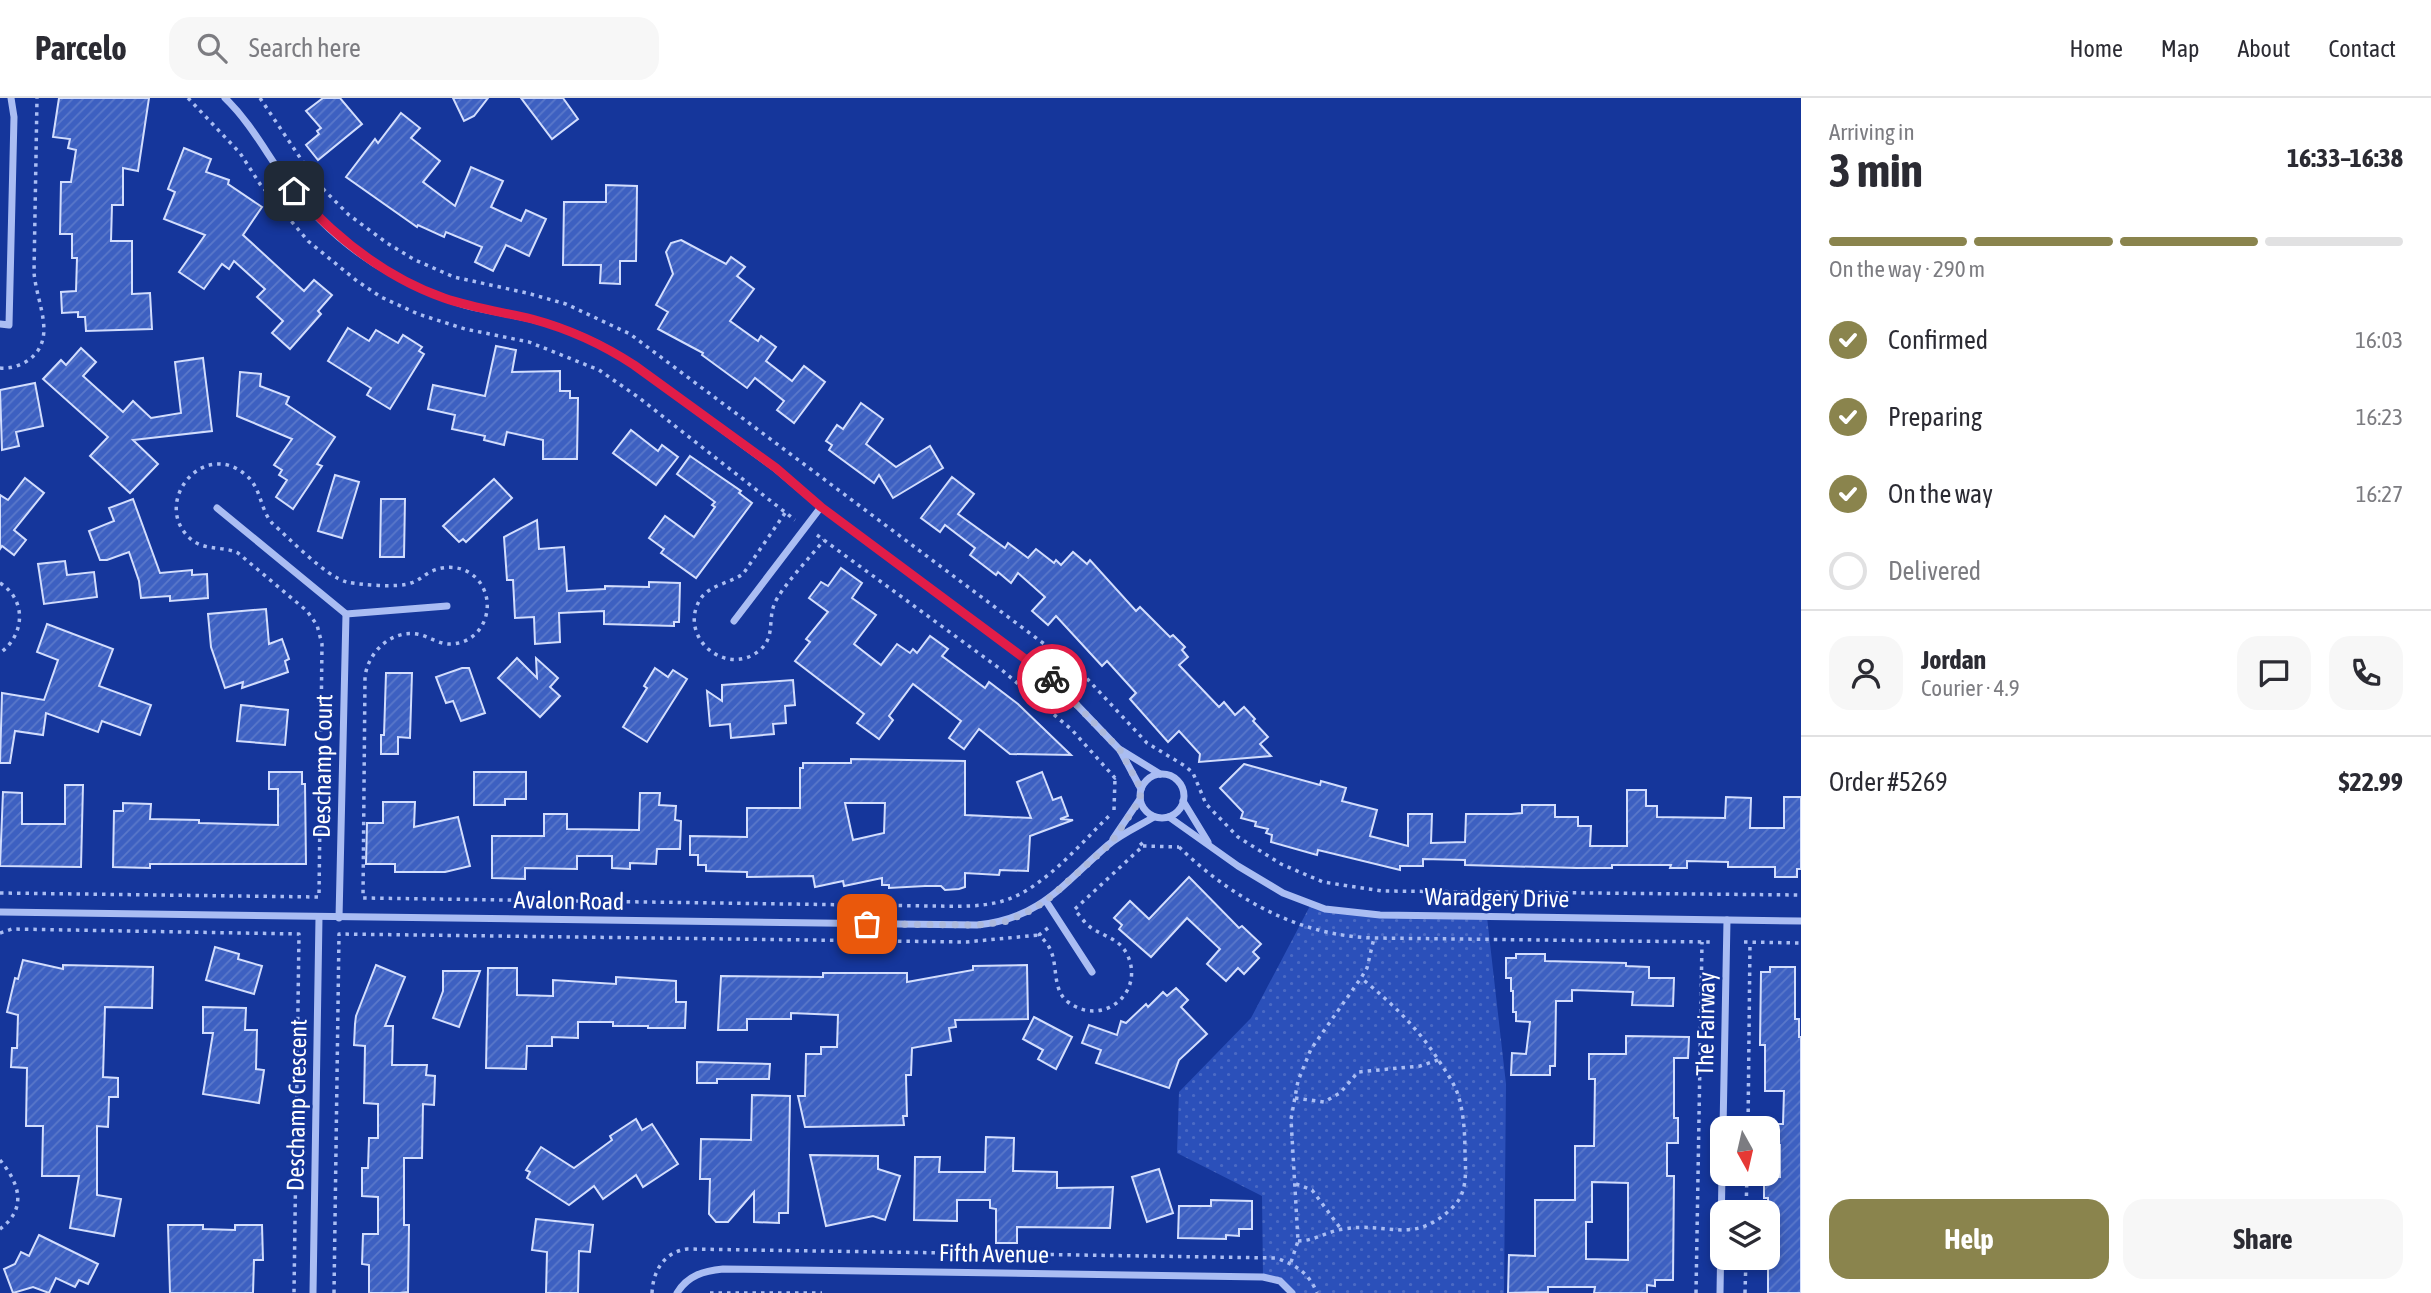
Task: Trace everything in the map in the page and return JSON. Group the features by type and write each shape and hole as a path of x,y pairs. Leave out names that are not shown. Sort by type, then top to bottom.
{"street":[{"path":"0,324 9,325 14,117 11,98"},
{"path":"14,117 18,98"},
{"path":"225,98 248,122 300,197 332,230 364,257 406,281 446,299 558,326 612,350 776,468 821,507 1053,680 1120,750 1160,774 1174,777 1182,788 1184,801 1181,808 1169,817 1154,817 1145,810 1140,800 1141,789 1149,779 1160,774"},
{"path":"734,621 821,507"},
{"path":"217,508 346,614 447,606"},
{"name":"Deschamp Court","path":"339,918 346,614"},
{"path":"1120,750 1141,789"},
{"name":"Avalon Road","path":"1111,843 1140,800"},
{"name":"Waradgery Drive","path":"1184,801 1210,846"},
{"name":"Avalon Road","path":"0,912 977,925 1015,918 1046,901 1111,843 1154,817"},
{"name":"Waradgery Drive","path":"1169,817 1238,866 1283,893 1339,911 1380,915 1801,921"},
{"path":"1046,901 1092,972"},
{"name":"Deschamp Crescent","path":"313,1293 319,917"},
{"name":"The Fairway","path":"1723,1116 1727,920"},
{"path":"1720,1293 1722,1186"},
{"name":"Fifth Avenue","path":"677,1293 690,1278 706,1271 723,1269 1253,1277 1280,1281 1292,1293"}],"path":[{"path":"0,368 20,365 35,355 42,344 45,329 35,291 34,272 37,98"},
{"path":"260,98 309,171 349,215 415,260 454,277 566,304 630,334 1079,670 1147,743 1193,773 1206,804 1216,816 1249,845 1281,864 1323,882 1382,891 1801,895"},
{"path":"785,513 796,520"},
{"path":"815,534 1029,692 1072,730 1115,778"},
{"path":"0,583 14,595 20,622 17,636 0,653"},
{"path":"363,898 984,905 1005,900 1035,884 1114,811 1115,778 1121,772"},
{"path":"1114,811 1120,817"},
{"path":"1137,838 1143,846"},
{"path":"1075,910 1143,846 1179,847 1186,841"},
{"path":"0,892 319,897"},
{"path":"0,933 12,929 299,934 294,1293"},
{"path":"334,1293 339,934 966,942 1039,935"},
{"path":"1291,1263 1298,1241 1291,1119 1298,1080 1311,1049 1362,978 1374,938"},
{"path":"1696,1293 1702,942 1710,942"},
{"path":"1744,942 1801,943"},
{"path":"1748,1116 1750,942"},
{"path":"1298,1241 1341,1229 1365,1227 1396,1232 1410,1231 1430,1223 1460,1199 1465,1176 1463,1126 1457,1093 1427,1042 1404,1015 1362,978"},
{"path":"1295,1098 1324,1102 1340,1093 1359,1072 1420,1066 1438,1060"},
{"path":"0,1160 16,1181 18,1192 14,1212 0,1229"},
{"path":"1296,1184 1312,1190 1341,1229"},
{"path":"652,1293 656,1272 664,1260 669,1254 687,1249 1264,1257 1291,1263 1307,1276 1317,1293"},
{"path":"1745,1293 1746,1270"},
{"path":"710,1293 822,1293"}],"shaded area":[{"path":"1311,904 1339,911 1487,917 1506,1084 1504,1293 1292,1293 1287,1287 1263,1277 1262,1196 1177,1153 1179,1092 1251,1018"}],"building":[{"path":"59,98 149,98 138,171 123,168 123,205 112,205 111,241 132,241 132,294 150,293 152,329 86,331 85,317 78,317 78,312 62,313 61,292 76,291 77,258 72,258 72,234 60,234 61,182 71,182 76,150 68,148 70,139 53,137"},
{"path":"323,98 340,98 362,124 318,160 306,145 319,134 317,131 321,128 306,111"},
{"path":"453,98 488,98 474,116 464,121"},
{"path":"521,98 563,98 578,119 552,139"},
{"path":"401,113 420,128 411,138 440,161 423,182 455,206 471,167 503,181 491,207 521,221 526,210 546,219 529,256 506,245 493,271 475,262 482,247 446,232 444,237 418,225 417,227 346,177 375,139 378,143"},
{"path":"184,148 211,159 206,172 229,180 228,184 262,207 243,235 304,291 314,280 332,295 318,311 321,314 290,349 272,333 283,321 257,297 265,289 234,261 229,269 222,264 204,289 179,272 205,235 164,219 175,192 168,189"},
{"path":"606,185 637,186 636,261 620,261 620,284 600,283 601,265 563,265 564,202 606,202"},
{"path":"681,240 726,264 731,257 745,267 737,276 754,289 730,321 758,341 761,336 776,347 766,361 792,381 804,366 825,382 794,423 777,410 784,401 755,378 747,388 702,355 703,353 658,329 668,312 656,305 673,274 666,252 671,243"},
{"path":"348,328 369,341 376,330 398,343 403,335 422,347 419,351 424,354 390,409 367,395 371,388 328,361"},
{"path":"496,346 516,350 512,372 560,371 560,391 570,391 570,398 578,398 577,459 543,459 543,440 507,432 504,445 484,440 485,436 452,429 455,415 428,409 433,385 485,396"},
{"path":"81,348 96,362 83,376 123,412 133,401 151,418 181,413 175,362 203,358 212,431 133,440 158,464 130,493 90,456 108,437 43,379 61,360 66,365"},
{"path":"240,372 261,374 260,386 289,397 286,404 335,437 317,464 322,466 293,509 276,497 287,480 279,475 282,470 274,465 292,439 237,416"},
{"path":"35,383 43,426 16,432 19,446 2,450 0,390"},
{"path":"861,403 883,419 866,444 896,467 930,446 943,468 893,498 879,475 874,483 829,450 832,445 826,441 837,425 843,429"},
{"path":"631,430 658,451 662,445 678,457 656,485 613,453"},
{"path":"690,456 741,491 739,493 752,503 696,578 661,553 664,549 649,538 665,516 694,537 715,507 712,505 715,502 677,474"},
{"path":"335,475 359,482 342,538 318,531"},
{"path":"952,477 974,494 958,514 1005,548 1008,543 1028,558 1036,549 1061,565 1073,552 1087,564 1090,560 1136,611 1140,607 1170,637 1173,635 1185,647 1182,650 1188,657 1179,665 1219,707 1224,702 1235,715 1244,707 1268,737 1260,744 1271,756 1199,762 1200,754 1179,731 1168,742 1130,699 1136,693 1107,661 1102,666 1056,616 1048,625 1032,611 1045,597 1018,573 1011,583 998,572 996,575 970,555 975,548 945,525 940,532 921,518"},
{"path":"25,478 44,493 14,530 26,540 14,555 2,546 0,549 0,495 8,500"},
{"path":"494,479 512,498 466,542 463,539 459,542 443,526"},
{"path":"133,499 160,573 192,570 192,575 207,574 208,598 170,601 170,596 141,598 139,581 129,552 100,560 89,531 114,521 109,508"},
{"path":"381,499 405,499 404,557 380,557"},
{"path":"537,520 539,549 564,547 567,591 605,589 605,586 649,587 649,582 680,583 679,622 674,622 674,626 604,624 604,611 559,613 560,642 535,644 534,617 515,618 513,580 507,580 504,537"},
{"path":"65,561 67,575 94,572 97,597 44,604 38,564"},
{"path":"841,568 862,583 852,598 876,615 854,644 881,665 897,644 910,653 913,649 917,653 930,636 948,649 942,656 985,688 989,682 1018,704 1071,755 1010,754 979,729 964,749 949,738 961,721 913,684 889,716 893,720 879,739 857,723 864,714 795,661 810,642 806,639 828,612 809,598 821,582 828,586"},
{"path":"266,609 269,644 282,639 289,659 285,661 288,672 242,688 243,682 225,688 211,647 208,614"},
{"path":"47,624 113,649 99,686 151,705 140,735 102,721 98,732 46,713 43,735 15,731 10,763 0,763 2,693 44,700 58,660 37,652"},
{"path":"517,658 537,678 536,658 558,678 550,687 560,696 540,717 498,678"},
{"path":"469,668 485,713 461,721 453,701 446,703 436,677"},
{"path":"655,668 668,677 673,670 687,679 647,742 623,727 647,688 644,686"},
{"path":"386,673 412,673 410,738 398,737 398,754 381,754"},
{"path":"793,680 795,705 785,706 786,723 773,724 774,734 731,738 730,724 710,726 707,691 722,701 722,685"},
{"path":"241,705 288,710 285,745 237,741"},
{"path":"851,759 965,761 965,815 1031,818 1017,782 1042,772 1053,800 1061,797 1068,816 1060,819 1073,820 1030,836 1028,871 1000,870 999,875 965,873 965,887 959,889 945,890 941,886 889,888 889,885 882,885 882,878 844,886 843,881 815,887 813,876 747,877 747,872 706,871 706,865 698,865 698,855 690,855 690,836 747,837 747,808 800,808 800,768 803,768 803,763 851,763","holes":["845,803 885,803 884,833 853,840"]},
{"path":"1244,764 1320,785 1321,781 1346,788 1342,801 1377,810 1370,836 1408,846 1408,814 1432,814 1431,843 1465,842 1466,814 1522,813 1522,805 1555,805 1555,817 1578,817 1578,826 1591,826 1590,846 1627,846 1627,790 1646,790 1646,806 1657,806 1657,817 1725,818 1726,797 1751,798 1750,828 1784,828 1784,797 1801,797 1801,869 1797,869 1797,877 1775,877 1775,867 1728,867 1728,862 1687,861 1687,868 1670,868 1671,865 1612,865 1612,868 1577,868 1465,865 1465,860 1423,859 1423,866 1400,866 1400,870 1318,850 1317,855 1271,842 1272,835 1266,833 1268,829 1255,826 1256,822 1241,818 1243,812 1220,788"},
{"path":"269,772 302,772 302,784 305,784 306,864 150,864 150,868 113,867 114,811 123,811 123,803 151,804 150,819 278,825 278,789 269,789"},
{"path":"474,772 526,772 526,799 505,799 505,805 474,805"},
{"path":"65,785 83,785 81,867 0,866 3,792 22,793 22,824 65,824"},
{"path":"640,793 660,793 659,805 676,806 675,820 681,821 680,849 657,849 656,864 630,863 630,869 612,868 612,856 577,856 577,869 525,868 525,879 492,878 492,836 544,836 544,814 567,814 567,829 639,830"},
{"path":"383,802 415,802 414,827 458,817 470,866 445,872 395,872 395,864 366,864 367,823 383,823"},
{"path":"1189,877 1239,928 1242,926 1261,944 1253,952 1259,958 1244,974 1238,968 1226,981 1207,964 1220,949 1187,918 1151,957 1119,929 1122,925 1114,918 1130,901 1149,919"},
{"path":"215,947 239,954 238,959 262,966 254,994 206,980"},
{"path":"1516,954 1545,954 1545,961 1626,963 1626,966 1649,967 1649,978 1674,978 1673,1006 1632,1005 1633,992 1572,990 1572,1001 1556,1001 1555,1066 1550,1066 1550,1075 1511,1075 1512,1053 1526,1054 1530,1022 1516,1021 1511,978 1506,978 1506,958 1516,958"},
{"path":"23,960 63,969 63,965 153,967 152,1008 105,1007 103,1077 118,1078 118,1097 109,1097 108,1127 97,1126 97,1195 121,1199 114,1236 70,1228 79,1176 42,1176 43,1126 26,1126 27,1068 11,1067 12,1048 17,1048 18,1015 7,1012 15,978 18,979"},
{"path":"376,965 405,977 385,1026 393,1026 392,1065 427,1065 426,1075 435,1076 434,1105 423,1104 422,1158 404,1158 404,1225 409,1225 408,1292 400,1293 369,1293 369,1265 362,1264 363,1234 378,1234 378,1197 362,1196 362,1168 368,1168 369,1138 378,1138 378,1104 364,1103 365,1046 354,1045 356,1016"},
{"path":"1027,965 1028,1019 955,1020 956,1027 949,1028 951,1041 912,1048 911,1075 906,1075 907,1116 903,1116 904,1125 805,1127 798,1096 805,1096 806,1054 821,1054 821,1047 837,1047 838,1015 791,1013 791,1019 747,1019 747,1030 718,1030 721,976 823,977 823,973 907,973 907,982 973,970 973,966"},
{"path":"1770,967 1795,967 1795,1019 1799,1019 1801,1037 1801,1293 1768,1293 1768,1270 1780,1270 1780,1200 1764,1198 1764,1186 1780,1186 1780,1124 1783,1124 1784,1091 1765,1091 1765,1045 1760,1045 1761,972 1770,972"},
{"path":"488,968 517,968 517,995 553,996 553,980 616,984 616,977 676,981 676,1002 686,1002 685,1028 578,1022 578,1038 552,1037 552,1046 527,1046 526,1069 486,1068"},
{"path":"443,971 480,971 459,1027 433,1018 443,991"},
{"path":"1176,988 1188,1000 1181,1007 1207,1034 1179,1060 1169,1088 1096,1063 1101,1050 1082,1043 1089,1025 1117,1035 1121,1021 1126,1023 1163,992 1167,996"},
{"path":"203,1007 246,1008 245,1030 257,1030 256,1069 264,1070 259,1103 203,1094 213,1033 203,1033"},
{"path":"1034,1017 1072,1037 1056,1069 1038,1059 1043,1050 1023,1039"},
{"path":"1626,1036 1689,1037 1688,1058 1674,1058 1674,1118 1678,1118 1678,1143 1667,1143 1667,1176 1674,1176 1673,1280 1655,1280 1655,1286 1647,1285 1647,1293 1594,1293 1595,1287 1548,1287 1548,1292 1508,1293 1509,1255 1535,1256 1535,1200 1575,1200 1575,1146 1594,1146 1595,1079 1589,1079 1589,1054 1626,1054","holes":["1592,1182 1628,1183 1628,1260 1586,1259 1586,1222 1592,1222"]},
{"path":"697,1062 770,1064 769,1079 717,1079 717,1083 697,1083"},
{"path":"752,1095 790,1096 788,1213 779,1213 779,1223 754,1222 754,1192 728,1222 716,1222 709,1214 710,1179 700,1179 701,1139 751,1140"},
{"path":"636,1119 642,1130 652,1124 678,1164 643,1187 636,1175 603,1199 594,1186 569,1205 527,1178 530,1172 526,1170 541,1147 574,1168 612,1140 610,1136"},
{"path":"986,1137 1014,1138 1013,1171 1057,1172 1057,1188 1113,1187 1110,1228 1017,1227 1017,1243 996,1243 996,1209 990,1208 990,1200 957,1200 957,1221 914,1220 915,1157 940,1157 939,1172 985,1172"},
{"path":"810,1155 878,1156 878,1169 900,1176 885,1220 873,1216 826,1226"},
{"path":"1159,1169 1173,1213 1147,1222 1132,1177"},
{"path":"1211,1200 1252,1201 1252,1229 1239,1229 1239,1236 1226,1235 1226,1239 1178,1238 1179,1206 1211,1206"},
{"path":"536,1219 593,1225 590,1252 579,1251 578,1293 546,1293 547,1252 532,1250"},
{"path":"168,1225 203,1225 203,1229 235,1230 235,1225 262,1225 263,1260 254,1260 253,1293 170,1293"},
{"path":"39,1235 98,1264 88,1284 79,1280 75,1287 56,1278 49,1293 33,1287 13,1293 4,1269 15,1264 21,1252 29,1256"}],"way so far":[{"path":"867,924 977,925 1004,922 1037,908 1111,843 1140,800 1141,789 1120,750 1052,679"}],"route":[{"path":"294,191 340,238 364,257 425,291 466,305 558,326 612,350 776,468 821,507 1052,679"}]}
